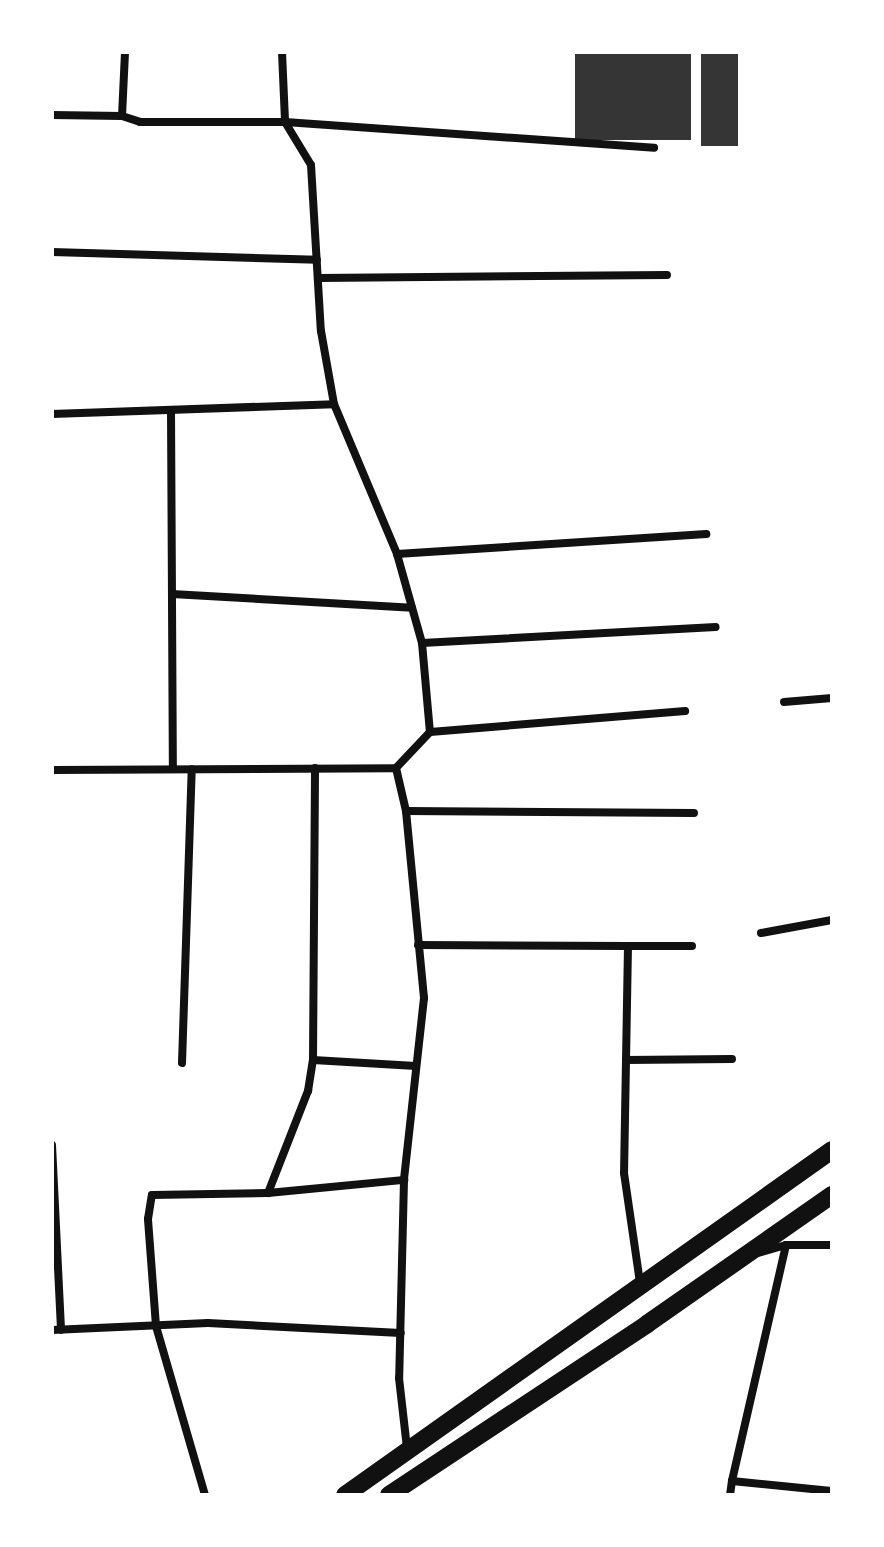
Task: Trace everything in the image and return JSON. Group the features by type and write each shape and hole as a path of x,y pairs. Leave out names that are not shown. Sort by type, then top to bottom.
{"main road":[{"path":"345,1495 832,1150"},
{"path":"389,1495 647,1324 832,1195"},
{"path":"733,1220 746,1254"}],"street":[{"path":"122,116 125,52"},
{"path":"282,52 285,122 311,165 321,331 334,404 397,554 422,643 430,732"},
{"path":"52,115 122,116 140,122 285,122 654,148"},
{"path":"52,252 317,260"},
{"path":"318,278 667,275"},
{"path":"52,414 334,404"},
{"path":"171,410 173,769"},
{"path":"397,554 706,534"},
{"path":"172,594 412,608"},
{"path":"422,643 716,627"},
{"path":"784,702 832,698"},
{"path":"52,770 396,768 430,732 685,711"},
{"path":"268,1193 308,1091 313,1060 315,768"},
{"path":"396,768 406,811 424,998 404,1180 399,1378 408,1450"},
{"path":"182,1063 192,769"},
{"path":"406,811 694,813"},
{"path":"761,933 832,920"},
{"path":"418,945 692,946"},
{"path":"628,946 624,1173 641,1284"},
{"path":"626,1060 732,1059"},
{"path":"313,1060 416,1066"},
{"path":"52,1145 57,1330 208,1323 401,1333"},
{"path":"192,1495 204,1493 156,1326 148,1219 152,1195 268,1193 404,1180"},
{"path":"730,1495 786,1245"},
{"path":"746,1254 786,1245 832,1245"},
{"path":"732,1481 832,1491"}],"building":[{"path":"575,52 691,52 691,140 575,140"},
{"path":"701,52 738,52 738,146 701,146"}]}
